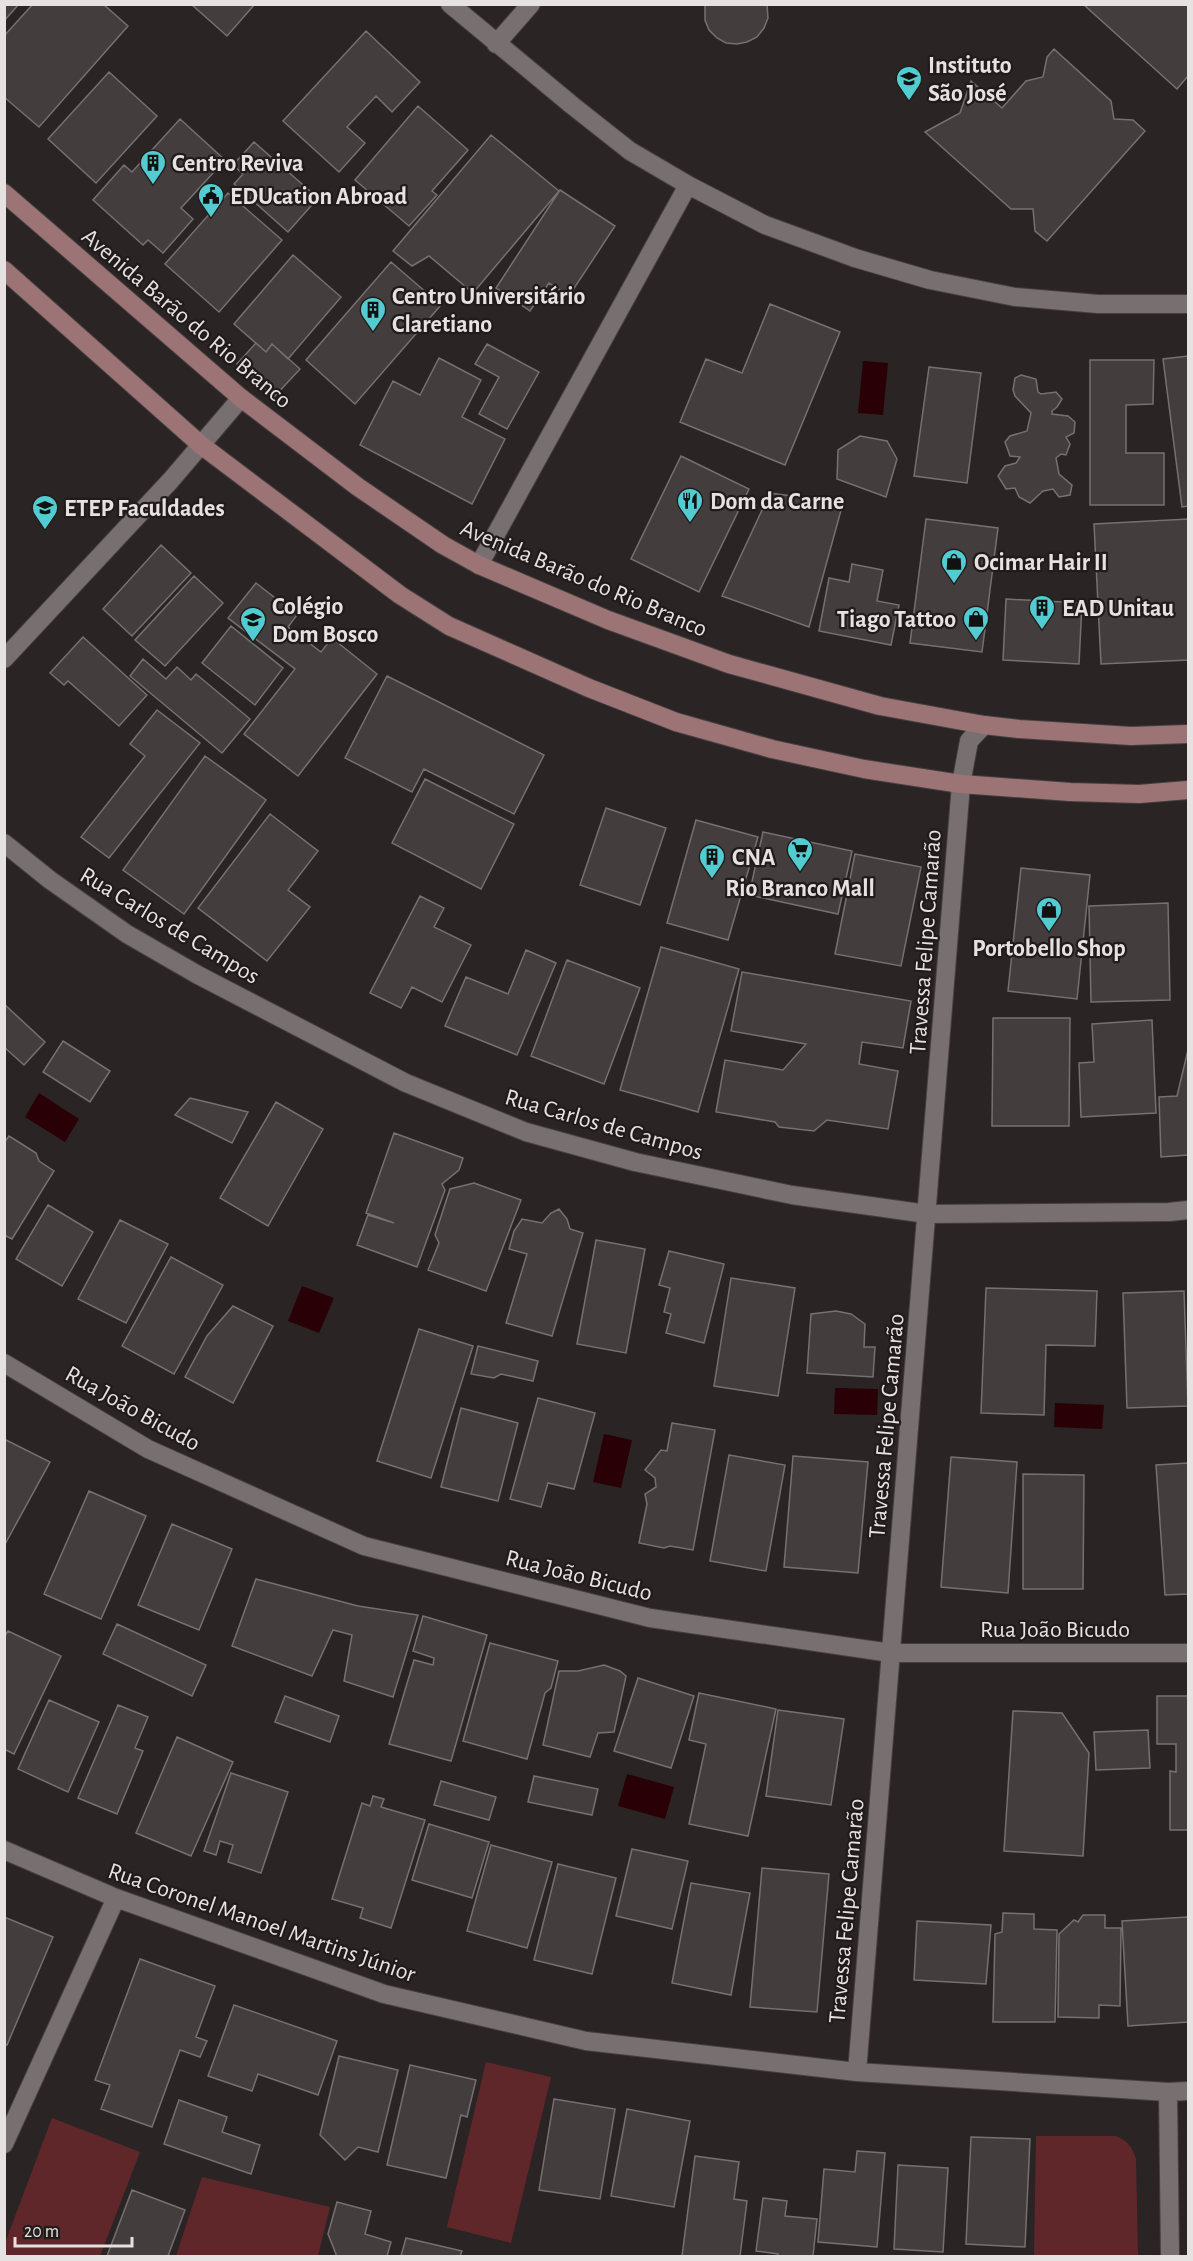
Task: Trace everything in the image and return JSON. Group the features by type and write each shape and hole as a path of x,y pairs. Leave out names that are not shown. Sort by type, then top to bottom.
{"main road":[{"name":"Avenida Barão do Rio Branco","path":"4,193 241,398 358,487 442,545 479,565 608,620 729,664 880,706 984,725 1131,736 1188,734"},
{"path":"4,270 201,446 400,595 449,626 589,688 676,722 784,752 864,769 961,784 1070,792 1139,794 1188,790"}],"street":[{"path":"450,4 496,44 630,151 688,185 765,225 855,258 930,280 1015,297 1098,304 1188,304"},
{"path":"496,44 531,4"},
{"path":"479,565 688,185"},
{"path":"4,659 201,446 241,398"},
{"name":"Travessa Felipe Camarão","path":"857,2072 961,784 969,741 984,725"},
{"name":"Rua Carlos de Campos","path":"4,843 50,880 127,934 198,975 406,1083 526,1132 635,1162 792,1195 927,1214 1188,1210"},
{"name":"Rua João Bicudo","path":"4,1363 148,1449 364,1546 650,1618 891,1653 1188,1653"},
{"name":"Rua Coronel Manoel Martins Júnior","path":"4,1850 116,1899 384,1994 586,2041 857,2072 1168,2092 1188,2091"},
{"path":"4,2144 116,1899"},
{"path":"1168,2092 1170,2256"}],"shaded area":[{"path":"863,361 888,363 883,415 858,413"},
{"path":"39,1093 79,1119 65,1142 25,1117"},
{"path":"302,1286 334,1298 319,1333 288,1321"},
{"path":"835,1388 878,1389 877,1415 834,1414"},
{"path":"1055,1403 1104,1405 1102,1429 1054,1427"},
{"path":"604,1434 632,1440 621,1488 593,1482"},
{"path":"627,1774 674,1787 665,1819 618,1806"},
{"path":"486,2062 551,2077 511,2243 447,2227"},
{"path":"52,2118 140,2152 100,2256 5,2256 5,2243"},
{"path":"1036,2136 1116,2136 1129,2145 1136,2159 1138,2256 1034,2256"},
{"path":"202,2177 330,2207 318,2256 176,2256"}],"building":[{"path":"4,4 19,4 4,21"},
{"path":"33,4 103,4 128,26 39,127 4,97 4,36"},
{"path":"191,4 255,4 227,36"},
{"path":"705,4 767,4 768,18 757,37 737,44 726,43 709,30 705,20"},
{"path":"1083,4 1188,4 1188,76 1177,89"},
{"path":"366,31 420,82 392,112 376,96 347,127 365,143 339,172 283,121"},
{"path":"1054,49 1111,101 1114,119 1133,120 1145,131 1047,241 1035,231 1033,209 1011,209 925,132 960,113 971,81 1002,108 1026,81 1043,77 1047,57"},
{"path":"109,72 157,116 96,183 48,139"},
{"path":"418,106 468,150 432,191 437,195 409,226 355,180"},
{"name":"Centro Reviva","path":"180,119 225,160 181,208 193,219 163,253 148,240 143,245 93,200 124,165 132,172"},
{"path":"491,135 559,191 473,293 429,256 412,266 393,251"},
{"path":"254,142 318,198 288,232 234,184 243,174 233,165"},
{"path":"560,190 615,226 569,296 549,283 530,311 496,288"},
{"path":"228,193 282,240 219,312 165,264"},
{"path":"293,255 341,297 288,359 272,344 266,352 234,324"},
{"name":"Centro Universitário Claretiano","path":"391,262 441,305 355,404 306,360"},
{"path":"770,304 840,332 785,465 680,422 706,359 742,373"},
{"path":"256,343 266,352 272,344 300,369 274,397 237,364"},
{"path":"487,344 539,372 507,429 479,414 499,377 475,364"},
{"path":"1188,356 1188,506 1182,507 1163,359"},
{"path":"439,358 481,380 462,417 505,439 472,504 360,445 393,381 420,395"},
{"path":"1090,360 1154,360 1153,404 1126,405 1126,453 1164,453 1164,505 1090,505"},
{"path":"929,367 981,373 967,483 914,476"},
{"path":"1021,375 1036,379 1038,392 1041,394 1056,392 1062,399 1052,414 1068,416 1075,422 1074,433 1066,437 1070,444 1066,455 1061,454 1056,458 1059,474 1072,485 1070,495 1059,497 1053,489 1043,491 1030,503 1019,497 1015,488 1006,489 998,476 1005,466 1016,463 1020,457 1010,456 1005,442 1010,436 1027,431 1031,413 1015,396 1013,390 1015,378"},
{"path":"860,436 887,441 897,459 886,497 837,479 838,450"},
{"name":"Dom da Carne","path":"681,456 749,489 699,592 631,559"},
{"path":"770,493 843,503 809,627 722,596"},
{"name":"Ocimar Hair II","path":"926,519 998,528 982,652 910,643"},
{"path":"1188,519 1188,660 1101,664 1094,524"},
{"path":"161,545 191,573 132,636 103,609"},
{"path":"852,564 883,570 877,601 899,605 891,645 819,631 829,578 849,582"},
{"path":"194,576 223,603 165,666 135,640"},
{"path":"256,583 297,615 288,627 321,652 332,638 377,674 298,776 244,734 295,669 228,618"},
{"name":"EAD Unitau","path":"1006,599 1082,603 1079,664 1003,660"},
{"path":"231,626 283,668 255,705 202,663"},
{"path":"83,637 147,695 119,726 68,681 64,685 50,673"},
{"path":"143,659 166,679 177,667 191,680 196,674 250,719 222,753 130,676"},
{"path":"387,676 544,755 514,814 424,769 412,792 345,758"},
{"path":"157,710 200,743 109,858 81,837 145,756 130,744"},
{"path":"205,756 266,800 184,914 123,870"},
{"path":"425,779 514,824 481,889 392,843"},
{"path":"606,808 666,828 640,905 580,885"},
{"path":"270,814 318,851 288,890 310,907 267,961 198,908"},
{"name":"CNA","path":"696,820 758,837 728,940 667,923"},
{"name":"Rio Branco Mall","path":"763,832 852,851 838,914 749,895"},
{"path":"855,854 921,867 901,966 835,954"},
{"name":"Portobello Shop","path":"1021,868 1090,875 1077,999 1008,991"},
{"path":"420,896 444,908 434,927 471,945 442,1002 412,987 401,1008 370,993"},
{"path":"1168,903 1170,1000 1091,1002 1089,906"},
{"path":"661,947 739,969 698,1112 620,1090"},
{"path":"526,950 556,963 517,1055 445,1026 466,977 508,994"},
{"path":"567,960 640,988 604,1084 531,1056"},
{"path":"742,972 911,1001 903,1048 862,1042 859,1064 898,1071 888,1129 827,1120 814,1131 779,1127 775,1122 716,1112 725,1060 783,1070 806,1044 731,1031"},
{"path":"4,1004 45,1042 24,1065 4,1047"},
{"path":"993,1018 1070,1018 1069,1126 992,1126"},
{"path":"1152,1020 1156,1113 1081,1117 1079,1063 1094,1062 1092,1024"},
{"path":"63,1041 110,1071 90,1102 43,1072"},
{"path":"1188,1050 1188,1155 1161,1157 1159,1097 1177,1096"},
{"path":"190,1098 248,1112 232,1143 175,1115"},
{"path":"276,1102 323,1129 268,1226 220,1198"},
{"path":"394,1133 463,1158 459,1170 442,1184 445,1190 417,1267 357,1245 368,1215 394,1223 366,1213"},
{"path":"9,1136 36,1153 39,1161 54,1171 12,1239 4,1235 4,1143"},
{"path":"474,1183 521,1200 486,1291 428,1270 439,1243 435,1235 450,1189"},
{"path":"48,1205 93,1232 62,1286 16,1259"},
{"path":"559,1209 567,1219 570,1229 583,1233 552,1336 506,1323 527,1254 509,1249 514,1231 522,1219 542,1223 551,1213"},
{"path":"120,1220 168,1244 126,1323 78,1299"},
{"path":"596,1240 645,1249 626,1353 577,1344"},
{"path":"669,1251 724,1264 704,1343 666,1333 671,1314 664,1312 670,1288 659,1285"},
{"path":"171,1257 223,1285 174,1374 122,1346"},
{"path":"731,1278 795,1288 778,1396 714,1386"},
{"path":"986,1288 1097,1291 1095,1346 1046,1345 1044,1415 981,1413"},
{"path":"1184,1291 1188,1406 1127,1408 1123,1293"},
{"path":"233,1306 273,1326 233,1403 185,1377 207,1336"},
{"path":"836,1311 851,1314 865,1324 864,1347 875,1347 873,1377 807,1373 811,1314"},
{"path":"419,1329 473,1346 431,1478 377,1461"},
{"path":"478,1346 538,1361 533,1381 501,1374 494,1378 471,1374"},
{"path":"538,1398 595,1413 574,1489 548,1483 541,1507 510,1499"},
{"path":"461,1408 518,1423 498,1501 441,1487"},
{"path":"672,1423 715,1430 693,1550 639,1543 647,1504 645,1494 656,1487 655,1478 645,1470 661,1450 667,1451"},
{"path":"4,1439 50,1462 4,1546"},
{"path":"729,1455 785,1465 766,1571 710,1561"},
{"path":"793,1456 868,1462 858,1573 784,1567"},
{"path":"951,1457 1017,1462 1008,1593 941,1587"},
{"path":"1188,1463 1188,1594 1165,1595 1156,1465"},
{"path":"1023,1474 1084,1475 1083,1589 1023,1589"},
{"path":"89,1491 146,1516 101,1619 44,1594"},
{"path":"172,1524 232,1549 199,1630 138,1605"},
{"path":"256,1579 358,1606 418,1615 393,1697 344,1681 352,1635 333,1630 312,1676 232,1646"},
{"path":"423,1616 487,1635 451,1761 389,1744 414,1660 433,1665 434,1658 413,1651"},
{"path":"117,1624 206,1665 192,1696 103,1654"},
{"path":"8,1631 61,1656 14,1754 4,1749 4,1637"},
{"path":"490,1643 558,1661 551,1688 545,1693 527,1759 463,1741"},
{"path":"604,1665 626,1676 614,1732 598,1733 590,1757 543,1745 559,1671 578,1671"},
{"path":"638,1678 694,1696 671,1768 614,1751"},
{"path":"699,1693 776,1709 748,1836 689,1824 706,1744 689,1740"},
{"path":"285,1696 339,1716 330,1742 275,1722"},
{"path":"1157,1696 1188,1696 1188,1830 1170,1830 1170,1771 1176,1772 1176,1744 1157,1744"},
{"path":"49,1700 99,1722 68,1792 18,1769"},
{"path":"118,1705 148,1717 135,1748 143,1751 117,1814 78,1798"},
{"path":"778,1710 844,1719 831,1805 766,1796"},
{"path":"1013,1711 1062,1713 1089,1753 1083,1856 1004,1851"},
{"path":"1148,1730 1150,1768 1096,1770 1094,1732"},
{"path":"177,1737 233,1762 191,1856 136,1833"},
{"path":"231,1773 288,1792 261,1873 228,1862 233,1845 220,1841 216,1855 204,1851"},
{"path":"534,1776 598,1789 592,1815 528,1802"},
{"path":"441,1781 496,1797 489,1820 434,1805"},
{"path":"373,1796 384,1799 381,1807 425,1820 391,1928 360,1918 363,1908 332,1899 362,1803 370,1806"},
{"path":"429,1824 489,1842 472,1898 412,1880"},
{"path":"491,1845 552,1862 527,1948 467,1931"},
{"path":"632,1849 688,1861 672,1929 616,1916"},
{"path":"558,1864 616,1878 592,1974 534,1960"},
{"path":"762,1868 829,1874 817,2012 750,2007"},
{"path":"691,1883 750,1893 731,1995 672,1983"},
{"path":"1003,1913 1034,1914 1034,1929 1057,1930 1055,2022 993,2022 995,1934 1002,1932"},
{"path":"1083,1915 1105,1915 1105,1928 1121,1928 1120,2006 1099,2005 1099,2018 1058,2017 1059,1934 1074,1920 1078,1922"},
{"path":"4,1917 53,1937 7,2045 4,2044"},
{"path":"1188,1917 1188,2022 1128,2026 1122,1921"},
{"path":"917,1921 991,1925 986,1984 914,1980"},
{"path":"140,1959 215,1986 196,2037 207,2041 200,2057 180,2050 152,2127 101,2109 110,2085 95,2080"},
{"path":"234,2005 337,2041 318,2095 258,2074 252,2091 208,2076"},
{"path":"339,2056 398,2070 378,2152 358,2147 345,2160 320,2135"},
{"path":"410,2065 476,2080 467,2117 461,2115 446,2178 387,2165"},
{"path":"554,2099 615,2109 600,2199 539,2190"},
{"path":"179,2100 227,2117 222,2132 260,2145 251,2174 164,2144"},
{"path":"627,2109 690,2121 674,2207 611,2196"},
{"path":"971,2137 1030,2139 1025,2247 966,2244"},
{"path":"857,2151 885,2153 877,2247 818,2242 824,2169 855,2172"},
{"path":"695,2156 739,2162 734,2199 747,2201 740,2256 682,2256"},
{"path":"898,2165 948,2168 943,2252 894,2249"},
{"path":"132,2190 185,2210 168,2256 107,2256"},
{"path":"763,2198 787,2201 785,2216 817,2219 813,2256 778,2256 778,2254 756,2251"},
{"path":"337,2202 371,2211 365,2234 391,2242 387,2256 336,2256 328,2234"},
{"path":"406,2238 462,2251 460,2256 401,2256"}],"place":[{"name":"Instituto São José","path":"909,102"},
{"name":"Centro Reviva","path":"153,186"},
{"name":"EDUcation Abroad","path":"211,219"},
{"name":"Centro Universitário Claretiano","path":"373,333"},
{"name":"Dom da Carne","path":"690,524"},
{"name":"ETEP Faculdades","path":"45,531"},
{"name":"Ocimar Hair II","path":"954,585"},
{"name":"EAD Unitau","path":"1042,631"},
{"name":"Tiago Tattoo","path":"976,642"},
{"name":"Colégio Dom Bosco","path":"253,643"},
{"name":"Rio Branco Mall","path":"800,873"},
{"name":"CNA","path":"712,880"},
{"name":"Portobello Shop","path":"1049,933"}]}
